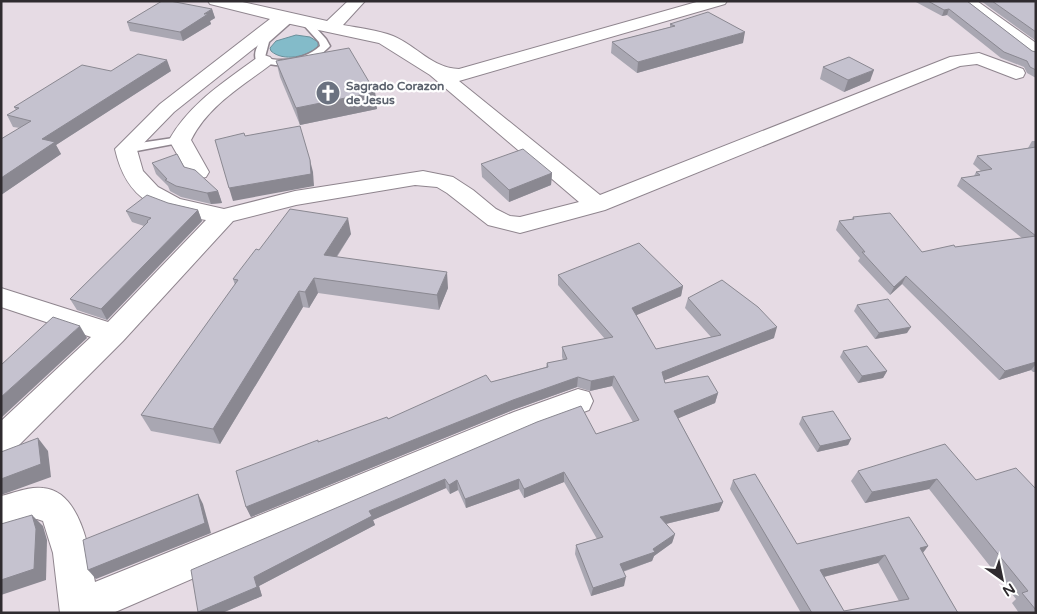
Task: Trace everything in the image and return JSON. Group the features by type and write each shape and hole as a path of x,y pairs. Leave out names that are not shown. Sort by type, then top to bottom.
{"street":[{"path":"216,1 396,43 438,73 598,205"},
{"path":"331,27 357,1"},
{"path":"438,73 447,76 460,76 719,1"},
{"path":"966,1 1035,51"},
{"path":"293,19 166,108 126,148 132,171 150,194 167,204 224,216 295,198 415,178 431,178 444,182 495,221 520,225 598,205 956,61 979,58 1016,72"},
{"path":"198,172 180,140 185,130 210,103 264,61"},
{"path":"1,442 113,334 224,216"},
{"path":"1,297 113,334"},
{"path":"1,512 46,504 59,514 69,540 79,610 525,421 578,401"}],"lane":[{"path":"293,19 323,41 325,46 322,50 315,54 284,63 264,61 260,58 259,52 263,44 293,19"},
{"path":"126,148 180,140"}],"water":[{"path":"296,35 310,37 318,42 318,46 308,53 295,57 282,56 271,51 270,48 276,41"}],"building":[{"path":"162,1 212,9 204,14 208,14 180,32 127,22"},
{"path":"928,1 967,1 1032,51 1036,52 1036,70 1030,67 1027,61 1004,52 949,9 944,10"},
{"path":"992,1 1036,1 1036,32"},
{"path":"708,12 745,32 638,62 612,42 675,26 670,24"},
{"name":"Sagrado Corazon de Jesus","path":"349,48 375,92 296,108 276,61"},
{"path":"138,54 167,60 42,139 55,142 1,178 1,139 31,121 7,115 19,108 14,107 82,65 111,71"},
{"path":"849,57 874,70 848,80 823,67"},
{"path":"300,126 310,160 311,174 229,188 215,140 244,133 245,136"},
{"path":"1036,147 1036,236 961,178 980,175 976,172 992,169 977,156"},
{"path":"523,149 552,173 509,190 481,164"},
{"path":"177,154 184,167 195,170 218,191 207,193 176,186 165,180 167,179 152,163"},
{"path":"147,195 168,203 198,210 101,309 70,299 151,218 126,211"},
{"path":"290,209 348,218 324,255 447,272 437,295 314,278 305,292 299,291 213,429 141,415 238,280 233,279 256,249 259,250"},
{"path":"890,213 922,252 954,245 955,247 1036,236 1036,362 1005,371 906,276 894,287 862,252 865,252 839,221 854,219 853,217"},
{"path":"639,243 683,286 632,308 656,349 721,335 688,298 722,280 758,307 777,327 662,372 665,383 708,376 718,393 674,411 723,502 660,517 675,534 653,549 655,552 620,564 626,577 593,588 576,545 603,537 564,472 524,489 519,479 465,499 457,480 449,485 445,479 369,511 372,516 254,577 257,587 198,612 191,570 537,422 581,406 596,434 639,420 614,376 591,381 578,377 513,400 246,507 236,471 318,440 318,442 387,417 388,419 486,375 491,382 548,367 547,363 567,359 562,347 613,337 558,275"},
{"path":"888,299 911,327 879,333 857,305"},
{"path":"53,317 80,326 1,397 1,365"},
{"path":"867,346 887,371 862,376 843,351"},
{"path":"833,411 851,439 820,446 802,417"},
{"path":"38,438 41,464 1,479 1,452"},
{"path":"945,444 976,480 1016,468 1036,489 1036,610 1022,593 1028,591 937,479 872,492 858,471"},
{"path":"755,474 797,544 909,517 928,546 920,548 958,613 812,613 733,480","holes":["885,555 909,599 844,611 820,570"]},
{"path":"198,494 205,523 88,570 83,540"},
{"path":"32,515 36,529 34,569 1,580 1,524"}],"place":[{"name":"Sagrado Corazon de Jesus","path":"328,93"}]}
